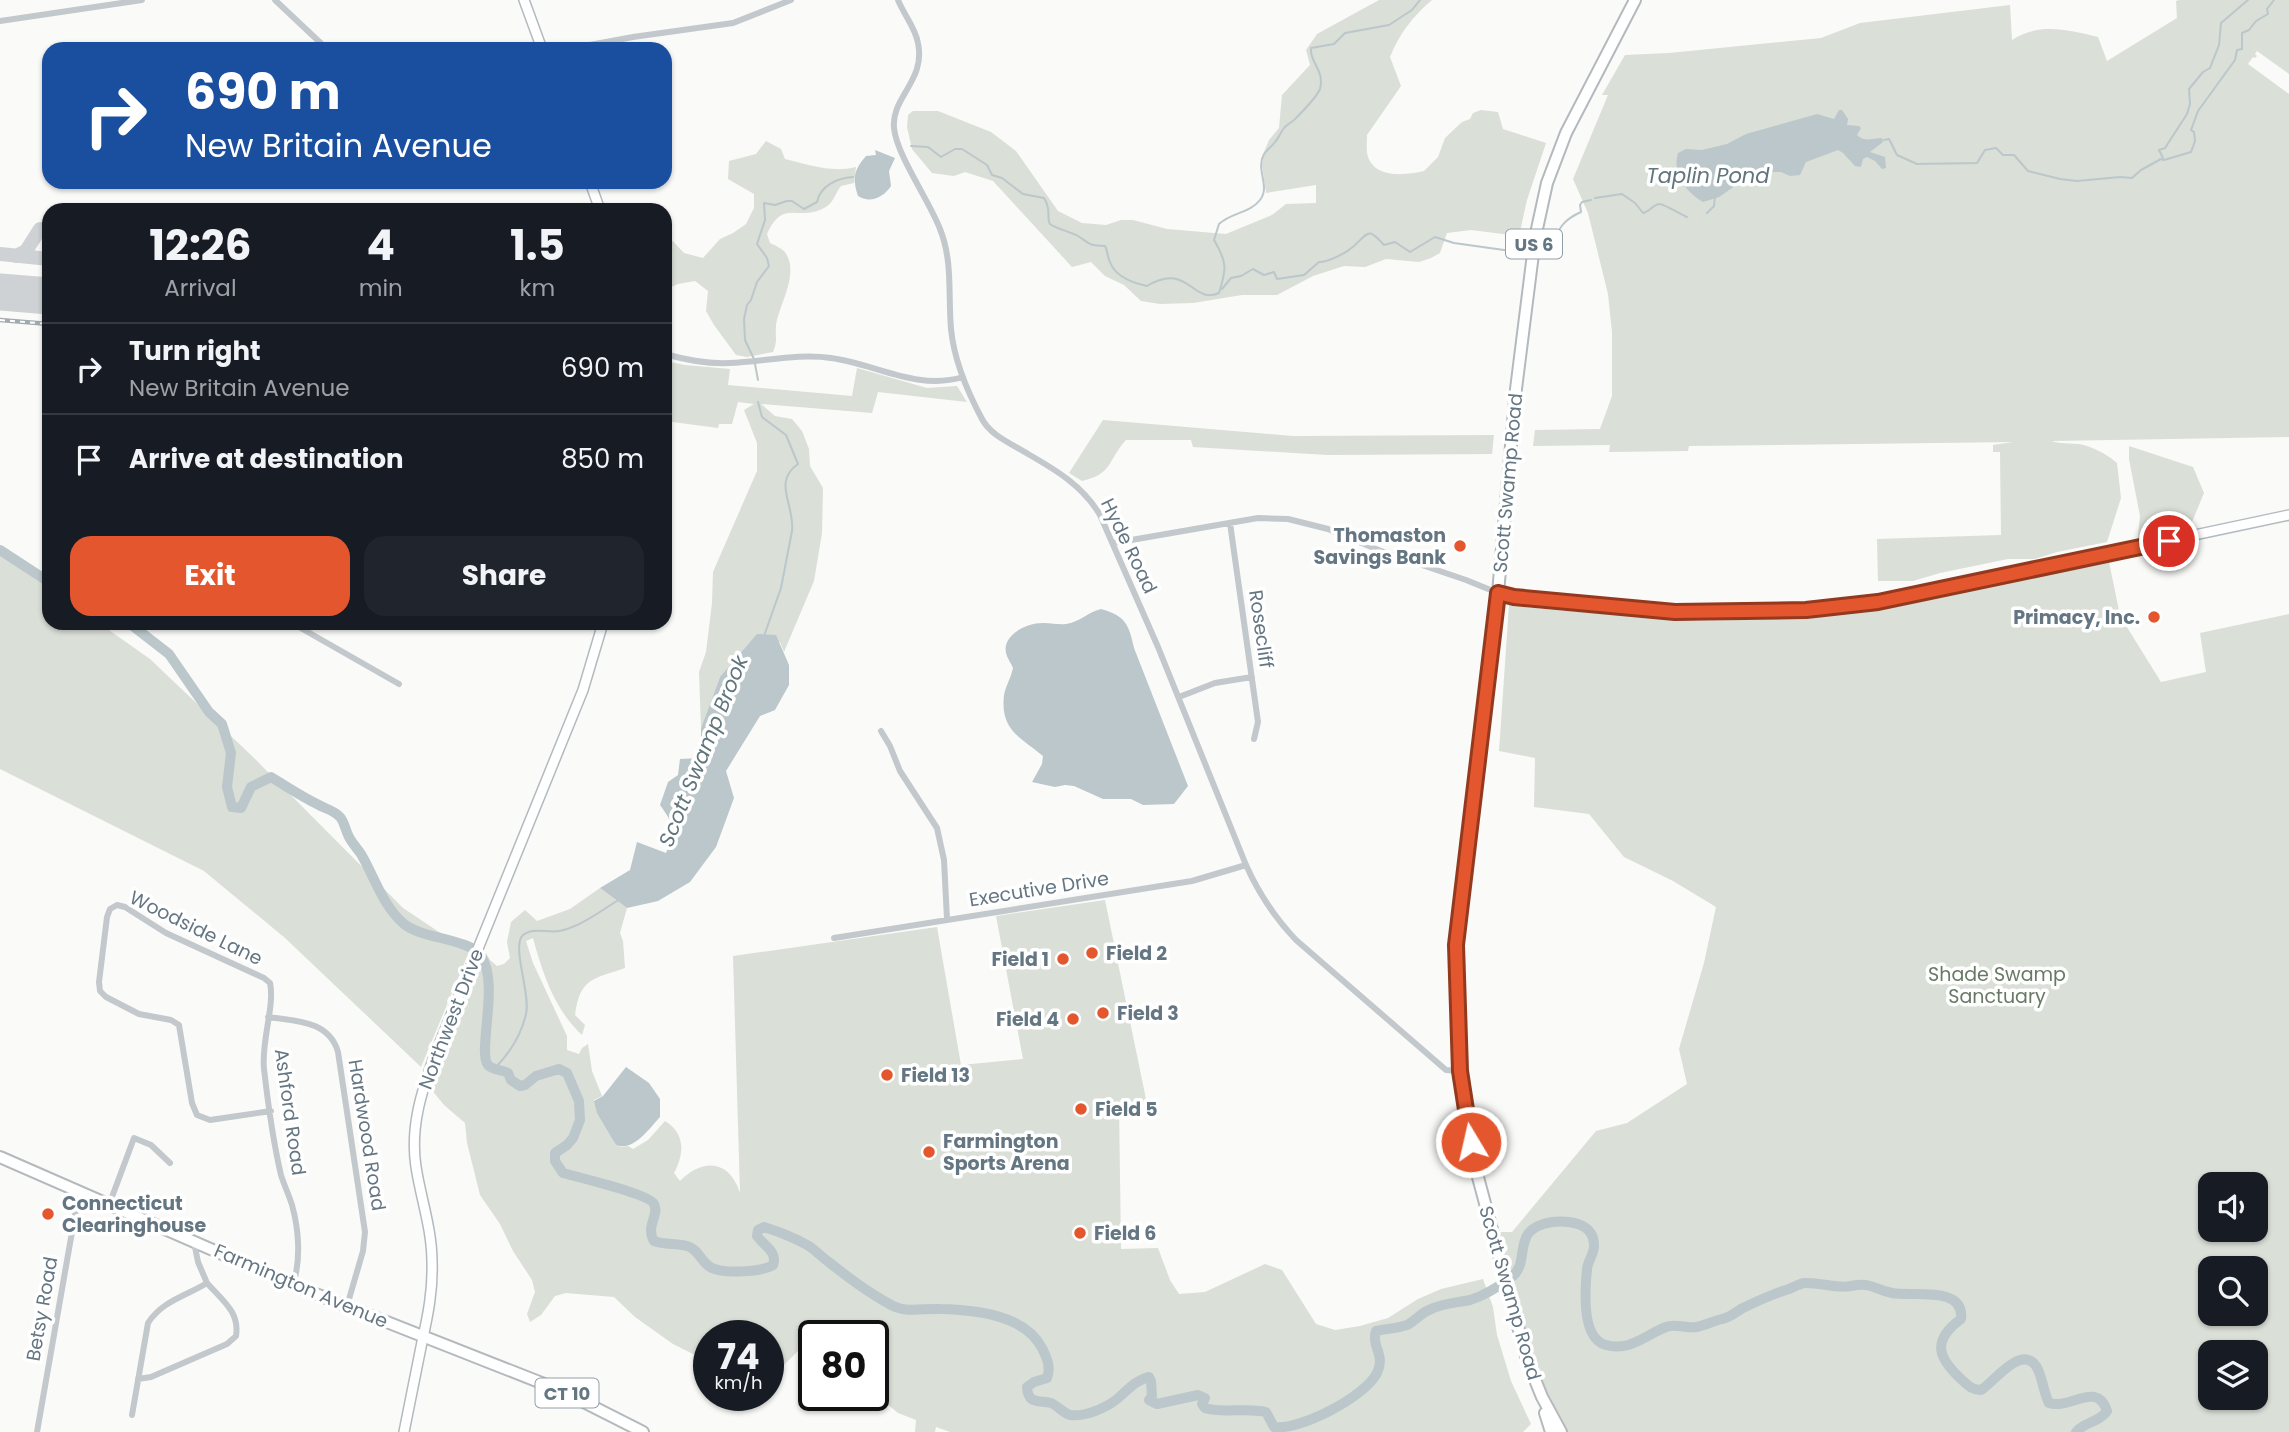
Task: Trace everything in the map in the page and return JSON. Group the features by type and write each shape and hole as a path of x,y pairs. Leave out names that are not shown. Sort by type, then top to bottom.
{"highway":[{"name":"Scott Swamp Road","path":"1561,1432 1534,1380 1507,1292 1475,1166 1460,1071 1456,945 1498,593 1532,254 1547,183 1576,111 1635,0"},
{"name":"Farmington Avenue","path":"0,1157 293,1285 562,1391 643,1432"},
{"path":"1534,1380 1551,1432"}],"main road":[{"path":"524,0 539,42"},
{"path":"1498,593 1514,597 1675,612 1806,610 1878,602 2289,515"},
{"name":"Northwest Drive","path":"404,1432 429,1314 432,1261 428,1221 414,1153 414,1127 419,1102 434,1057 583,690 601,630"}],"street":[{"path":"0,21 142,0"},
{"path":"275,0 320,42"},
{"path":"604,42 733,23 791,0"},
{"name":"Hyde Road","path":"898,0 914,29 919,53 916,73 897,107 894,127 897,142 936,219 943,239 949,268 952,337 963,377 988,427 1060,473 1082,490 1096,507 1114,543 1246,865 1266,905 1296,940 1446,1070 1460,1071"},
{"path":"672,355 705,362 821,357 924,382 942,382 963,377"},
{"path":"1114,543 1230,523 1288,519 1323,528 1498,593"},
{"name":"Rosecliff","path":"1230,523 1258,722 1254,739"},
{"path":"304,630 399,684"},
{"path":"1178,697 1215,684 1252,677"},
{"path":"881,731 900,771 937,828 944,860 947,919"},
{"name":"Executive Drive","path":"834,938 1192,881 1246,865"},
{"name":"Woodside Lane","path":"270,983 166,933 125,907 117,905 108,912 100,991 106,997 139,1014 172,1020 179,1025 192,1103 197,1115 210,1120 271,1111"},
{"name":"Ashford Road","path":"270,983 263,1058 281,1176 295,1224 298,1265 293,1285"},
{"name":"Hardwood Road","path":"268,1017 319,1027 329,1034 338,1052 365,1232 363,1251 347,1306"},
{"path":"109,1205 134,1138 151,1145 170,1163"},
{"name":"Betsy Road","path":"37,1432 79,1192"},
{"path":"138,1379 151,1377 214,1350 236,1336 238,1323 207,1283 198,1262 194,1242"},
{"path":"132,1415 148,1322 155,1311 207,1283"}],"green space":[{"path":"1379,0 1432,0 1407,26 1390,57 1401,86 1367,135 1367,155 1372,164 1392,174 1424,171 1438,157 1445,138 1462,122 1470,119 1473,113 1481,110 1498,112 1503,129 1546,143 1527,200 1519,236 1471,230 1447,233 1440,253 1419,262 1386,259 1365,267 1344,266 1313,276 1277,295 1242,295 1193,303 1160,304 1141,301 1124,285 1105,276 1091,262 1072,267 993,181 965,172 954,176 932,173 912,149 907,127 908,115 913,111 938,111 991,132 1016,151 1058,211 1082,223 1106,225 1121,220 1133,220 1167,229 1226,234 1272,215 1286,204 1316,203 1316,185 1266,193 1262,165 1264,152 1269,140 1279,128 1282,95 1310,65 1306,50 1317,34"},
{"path":"2289,0 2289,74 2257,51 2257,56 2248,64 2289,94 2289,437 2052,441 2087,446 2117,463 2121,498 2107,542 2035,559 2008,559 1913,581 1878,581 1877,539 2001,535 2000,452 1993,452 1993,445 2013,442 1689,446 1688,451 1609,452 1610,445 1533,446 1535,430 1600,429 1612,396 1612,332 1608,294 1588,213 1573,179 1608,95 1602,95 1625,55 1821,38 1860,23 2010,5 2012,40 2022,34 2043,29 2087,34 2098,37 2107,61 2177,18 2176,1"},
{"path":"766,141 781,149 785,159 829,169 856,167 854,183 841,186 827,206 815,212 785,214 773,223 767,234 770,243 783,250 789,259 790,278 776,325 773,352 747,357 736,355 714,325 706,311 708,291 695,281 672,287 672,240 684,253 703,258 720,239 746,224 754,208 754,194 728,179 729,161 756,154"},
{"path":"672,362 730,369 728,385 852,396 857,368 927,388 957,386 967,402 878,392 872,413 761,404 775,416 792,419 802,431 809,449 810,466 823,488 822,533 814,581 784,652 780,642 720,677 701,728 699,672 706,652 713,572 757,471 757,443 744,410 754,404 738,402 732,424 719,424 718,428 672,422"},
{"path":"1103,420 1293,436 1494,435 1492,454 1328,455 1193,447 1191,440 1126,440 1105,470 1082,481 1069,473"},
{"path":"2129,446 2193,467 2204,493 2192,522 2169,541 2137,547 2140,516"},
{"path":"0,549 42,582 42,630 109,630 150,659 253,757 403,908 469,952 421,1067 285,938 204,871 0,769"},
{"name":"Shade Swamp Sanctuary","path":"2109,562 2122,625 2125,624 2161,682 2206,672 2200,633 2289,614 2289,1432 1561,1432 1542,1397 1491,1232 1512,1232 1596,1131 1627,1123 1687,1084 1679,1049 1704,963 1716,907 1673,881 1624,857 1589,814 1534,807 1535,758 1499,751 1509,605 1698,621 1808,618 1880,607"},
{"path":"600,888 627,908 620,933 625,968 596,978 580,994 575,1015 585,1025 582,1035 557,1002 533,938 526,941 533,963 567,1036 567,1050 579,1054 588,1044 592,1071 602,1096 594,1100 616,1145 633,1149 648,1140 665,1121 680,1138 680,1159 674,1173 680,1181 698,1168 715,1166 730,1174 740,1193 733,956 937,927 961,1065 1023,1059 996,916 1105,900 1147,1104 1119,1105 1121,1249 1158,1248 1170,1280 1179,1294 1205,1292 1265,1264 1282,1270 1316,1324 1335,1330 1388,1318 1418,1299 1441,1289 1483,1279 1493,1307 1497,1335 1511,1381 1531,1424 1523,1432 950,1432 936,1427 935,1432 915,1432 916,1420 898,1413 889,1405 889,1320 798,1320 798,1351 784,1365 784,1320 693,1320 693,1354 673,1344 635,1317 614,1297 566,1293 555,1296 541,1315 530,1322 527,1314 535,1292 532,1280 480,1195 467,1143 465,1123 444,1105 431,1089 486,953 497,966 510,958 507,942 511,922 525,910 537,921 570,909"}],"water":[{"name":"Taplin Pond","path":"1839,110 1842,110 1848,119 1847,125 1861,128 1857,135 1860,137 1882,138 1883,142 1870,152 1885,157 1886,168 1882,169 1867,157 1863,159 1861,167 1855,166 1838,150 1806,162 1800,175 1790,176 1781,172 1763,174 1735,186 1719,197 1703,202 1691,193 1679,174 1678,153 1686,149 1702,150 1727,144 1746,134 1817,114 1834,119"},
{"path":"875,150 895,158 889,171 891,186 881,196 867,199 858,196 855,174 866,156 876,155"},
{"path":"1101,609 1121,618 1128,627 1188,786 1174,804 1143,805 1131,799 1103,799 1074,786 1055,787 1032,782 1042,764 1043,756 1013,732 1005,717 1004,695 1013,668 1006,646 1012,635 1024,627 1038,623 1071,623"},
{"path":"757,634 776,635 789,665 789,685 775,710 760,716 726,771 734,798 716,847 690,882 658,901 627,908 600,888 630,870 637,842 666,853 672,828 660,805 668,782 678,775 680,759 701,758 701,728 720,677"},
{"path":"626,1067 649,1083 660,1099 660,1117 640,1138 622,1146 616,1145 597,1113 594,1101 603,1096"}],"waterway":[{"path":"911,146 928,147 941,157 955,149 962,149 987,165 992,175 1002,178 1023,194 1044,198 1050,224 1090,244 1105,246 1112,267 1130,281 1147,286 1172,278 1181,280 1202,293 1219,293 1224,265 1214,240 1219,224 1251,208 1260,200 1264,189 1261,166 1264,154 1320,89 1319,71 1312,58 1311,48 1334,44 1345,33 1389,25 1412,10 1420,0"},
{"path":"2163,158 2159,150 2165,148 2187,114 2190,104 2189,89 2203,72 2210,68 2219,45 2221,23 2248,0"},
{"path":"1884,140 1889,139 1897,155 1917,164 1977,163 1985,150 1996,148 2003,155 2014,155 2028,171 2060,179 2077,181 2132,178 2161,159 2191,152 2195,141 2194,132 2191,130 2198,111 2235,60 2237,50 2242,49 2242,33 2268,14 2267,9 2274,0"},
{"name":"Scott Swamp Brook","path":"754,359 745,340 744,319 757,282 769,266 757,244 765,220 764,203 775,205 792,201 804,209 817,202 825,187 841,179 853,177"},
{"path":"1595,198 1622,194 1643,213 1661,204 1687,217"},
{"path":"1707,213 1714,206 1715,196"},
{"path":"1544,252 1566,221 1581,212 1582,202 1591,200"},
{"path":"1222,289 1231,278 1253,269 1264,275 1274,272 1277,279 1304,275 1319,262 1347,251 1369,234 1384,245 1395,242 1410,252 1435,237 1454,243 1511,251"},
{"name":"Scott Swamp Brook","path":"755,364 758,380"},
{"name":"Scott Swamp Brook","path":"758,402 762,417 786,435 798,464 790,471 785,486 792,531 781,588 764,636"},
{"path":"0,550 42,577"},
{"path":"138,630 169,654 209,712 222,724 231,753 227,787 232,807 241,808 251,787 271,777 338,815 384,899 403,923 421,932 466,945 481,956 489,982 485,1047 488,1065 508,1073 511,1080 520,1086 536,1076 559,1069 567,1073 579,1101 580,1120 573,1138 555,1153 555,1161 563,1173 649,1200 655,1208 651,1230 654,1241 691,1248 712,1268 743,1271 773,1265 774,1256 757,1236 758,1230 764,1227 809,1246 860,1286 893,1306 910,1310 940,1309 982,1313 1011,1321 1023,1328 1042,1348 1048,1366 1047,1378 1027,1387 1029,1397 1035,1401 1051,1403 1067,1414 1082,1415 1101,1409 1136,1383 1149,1377 1152,1396 1149,1400 1157,1404 1198,1395 1205,1398 1202,1404 1205,1408 1266,1412 1274,1427 1285,1427 1314,1418 1346,1402 1370,1382 1377,1373 1380,1361 1375,1342 1376,1331 1407,1325 1434,1308 1470,1300 1492,1290 1518,1270 1523,1246 1530,1231 1552,1222 1566,1222 1585,1227 1593,1237 1594,1247 1586,1278 1586,1312 1592,1333 1598,1341 1606,1345 1623,1346 1670,1326 1693,1327 1727,1318 1759,1300 1804,1283 1839,1287 1864,1285 1892,1293 1936,1295 1955,1301 1960,1308 1961,1319 1945,1335 1941,1350 1943,1357 1962,1380 1981,1390 2015,1362 2030,1360 2038,1370 2049,1403 2066,1403 2090,1397 2102,1402 2107,1411 2104,1415 2076,1432"},
{"name":"Scott Swamp Brook","path":"494,1069 514,1044 526,1014 519,949 523,935 531,931 567,929 617,901"}],"taxiway":[{"path":"16,256 26,251 40,229"},
{"path":"0,254 42,258"}],"runway":[{"path":"0,292 42,295"}],"railway":[{"path":"0,320 42,323"}],"place":[{"name":"Thomaston Savings Bank","path":"1460,546"},
{"name":"Primacy, Inc.","path":"2154,617"},
{"name":"Field 2","path":"1092,953"},
{"name":"Field 1","path":"1063,959"},
{"name":"Field 3","path":"1103,1013"},
{"name":"Field 4","path":"1073,1019"},
{"name":"Field 13","path":"887,1075"},
{"name":"Field 5","path":"1081,1109"},
{"name":"Farmington Sports Arena","path":"929,1152"},
{"name":"Connecticut Clearinghouse","path":"48,1214"},
{"name":"Field 6","path":"1080,1233"}],"route":[{"path":"1471,1142 1460,1071 1456,945 1498,593 1514,597 1656,611 1806,610 1878,602 2169,541"}]}
